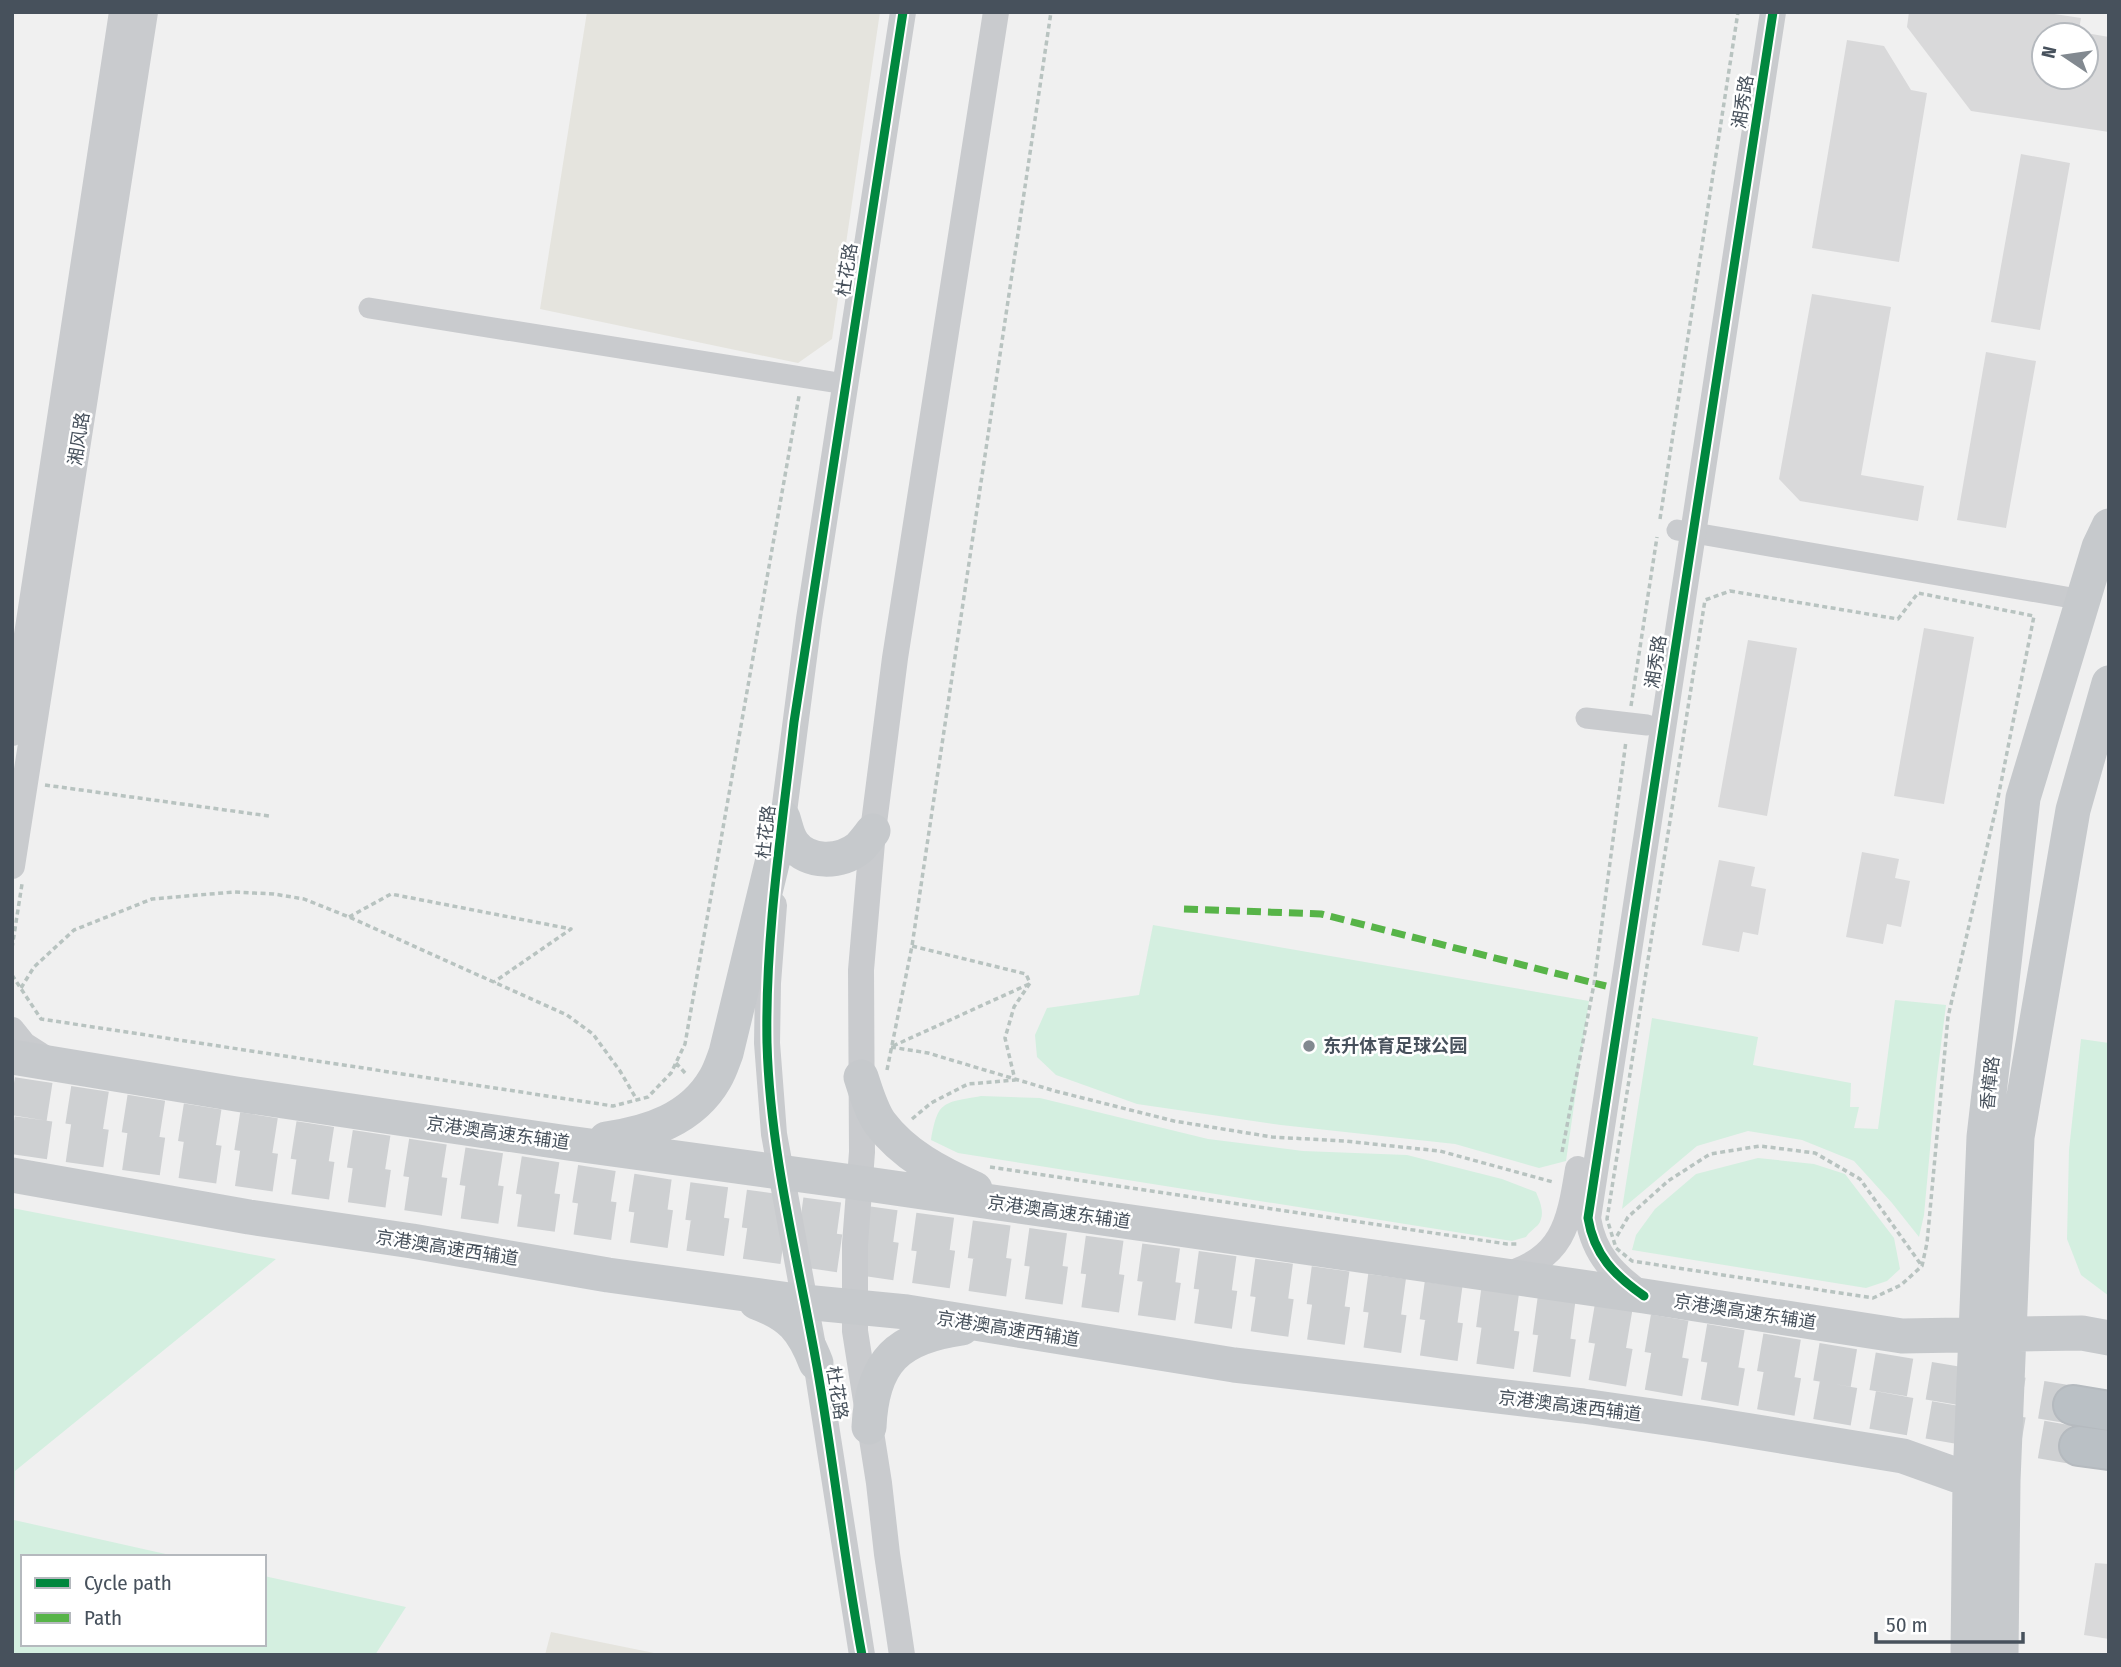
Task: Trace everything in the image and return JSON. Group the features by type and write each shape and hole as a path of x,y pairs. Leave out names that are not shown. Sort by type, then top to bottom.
{"main road":[{"name":"香樟路","path":"1993,1335 1984,1138 2023,798 2099,547 2109,526"},
{"name":"香樟路","path":"1968,1655 1987,1481 1993,1335 2017,1137 2073,810 2109,683"},
{"path":"783,818 788,836 795,847 808,856 820,859 836,858 850,853 860,847 873,831"},
{"path":"568,1143 614,1138 651,1130 688,1109 715,1079 729,1041 783,818"},
{"name":"京港澳高速东辅道","path":"12,1057 236,1094 568,1143 860,1182 1902,1336 2081,1333 2109,1338"},
{"path":"875,1080 879,1121 913,1156 959,1182 1014,1205"},
{"name":"京港澳高速西辅道","path":"12,1175 249,1217 412,1241 608,1275 804,1302 854,1306 1234,1365 1583,1406 1708,1424 1903,1456 1987,1481"},
{"path":"713,1289 760,1303 787,1317 807,1340 816,1363"},
{"path":"869,1427 870,1406 877,1380 896,1353 913,1340 950,1329 987,1326"},
{"name":"香樟路","path":"1987,1481 2001,1655"}],"street":[{"name":"湘风路","path":"12,733 122,12"},
{"name":"湘风路","path":"17,873 145,12"},
{"name":"杜花路","path":"862,1655 816,1363 774,1134 767,1044 771,944 783,818 809,619 903,12"},
{"name":"杜花路","path":"902,1655 858,1353 854,1306 860,1182 875,1080 861,970 873,831 895,658 996,12"},
{"name":"湘秀路","path":"1644,1296 1624,1282 1600,1255 1591,1236 1588,1218 1756,12"},
{"name":"湘秀路","path":"1500,1276 1537,1262 1555,1245 1566,1226 1575,1186 1638,723 1685,532 1773,12"},
{"path":"369,309 845,384"},
{"path":"1685,532 2083,600"},
{"path":"1586,718 1638,723"},
{"path":"12,1030 24,1045 54,1063"}],"path":[{"path":"875,1080 887,1069 912,946 1051,12"},
{"path":"1561,1157 1594,984 1638,723 1738,12"},
{"path":"12,975 41,1019 613,1106 648,1097 671,1073 685,1044 802,377"},
{"path":"1730,591 1898,620 1918,593 2034,616 1996,808 1948,1017 1927,1243 1922,1266 1902,1285 1873,1297 1632,1261 1616,1248 1614,1241 1606,1219 1705,600 1730,591"},
{"path":"37,784 269,816"},
{"path":"12,948 17,873"},
{"path":"21,989 34,967 74,930 152,899 234,892 304,899 567,1015 593,1034 637,1100"},
{"path":"349,917 391,894 571,929 494,982"},
{"path":"912,946 1026,974 1030,984"},
{"path":"891,1047 1030,984"},
{"path":"1015,1080 1004,1038 1014,1007 1030,984"},
{"path":"891,1047 928,1053 1015,1080 1174,1121 1272,1137 1344,1140 1440,1151 1575,1186"},
{"path":"909,1122 930,1103 968,1084 1015,1080"},
{"path":"1614,1241 1628,1217 1668,1181 1710,1154 1760,1146 1815,1153 1860,1179 1922,1266"},
{"path":"989,1167 1494,1242 1524,1244"}],"shaded area":[{"path":"587,12 880,12 832,339 798,363 540,309"},
{"path":"551,1632 664,1655 545,1655"}],"green space":[{"name":"东升体育足球公园","path":"1153,925 1589,1001 1566,1161 1539,1168 1455,1144 1281,1125 1137,1104 1056,1075 1037,1057 1035,1035 1047,1008 1139,995"},
{"path":"1895,1000 1946,1005 1924,1215 1919,1237 1854,1161 1802,1140 1748,1131 1697,1146 1622,1209 1652,1018 1758,1037 1753,1065 1851,1083 1850,1107 1859,1107 1854,1128 1878,1129"},
{"path":"2081,1039 2109,1043 2109,1296 2081,1275 2067,1239 2069,1150"},
{"path":"981,1096 1040,1098 1208,1139 1303,1151 1407,1155 1502,1179 1536,1192 1542,1208 1542,1217 1526,1237 1512,1241 958,1153 931,1140 936,1117 944,1106 950,1102"},
{"path":"1758,1158 1814,1164 1845,1174 1894,1238 1900,1269 1887,1281 1866,1288 1632,1250 1636,1235 1655,1209 1696,1174"},
{"path":"12,1208 276,1259 15,1471 14,1520 170,1555 21,1555 21,1646 266,1646 266,1576 406,1607 375,1655 12,1655"}],"building":[{"path":"1909,12 2041,12 2081,18 2080,21 2030,21 2030,91 2100,91 2100,35 2109,37 2109,132 1971,111 1907,27"},
{"path":"1847,40 1884,46 1911,90 1927,93 1899,262 1812,248"},
{"path":"2021,154 2070,163 2040,330 1991,322"},
{"path":"1812,294 1891,307 1861,475 1924,486 1918,521 1800,501 1779,479"},
{"path":"1986,352 2036,361 2006,528 1957,520"},
{"path":"1924,628 1974,637 1944,804 1894,796"},
{"path":"1748,640 1797,648 1767,816 1718,807"},
{"path":"1862,852 1899,859 1895,878 1910,881 1901,927 1887,924 1883,944 1846,937"},
{"path":"1719,860 1755,867 1751,886 1766,889 1758,935 1743,932 1739,952 1702,945"},
{"path":"2095,1563 2109,1564 2109,1639 2084,1635"}],"tunnel":[{"path":"12,1096 666,1198 1581,1322 2073,1405"},
{"path":"12,1135 1585,1360 2079,1446"}],"marked path":[{"path":"1184,909 1321,914 1606,986"}],"cycle path":[{"path":"862,1655 817,1367 773,1125 767,1003 775,882 794,722 903,12"},
{"path":"1644,1296 1607,1263 1595,1243 1588,1218 1773,12"}],"place":[{"name":"东升体育足球公园","path":"1309,1046"}]}
